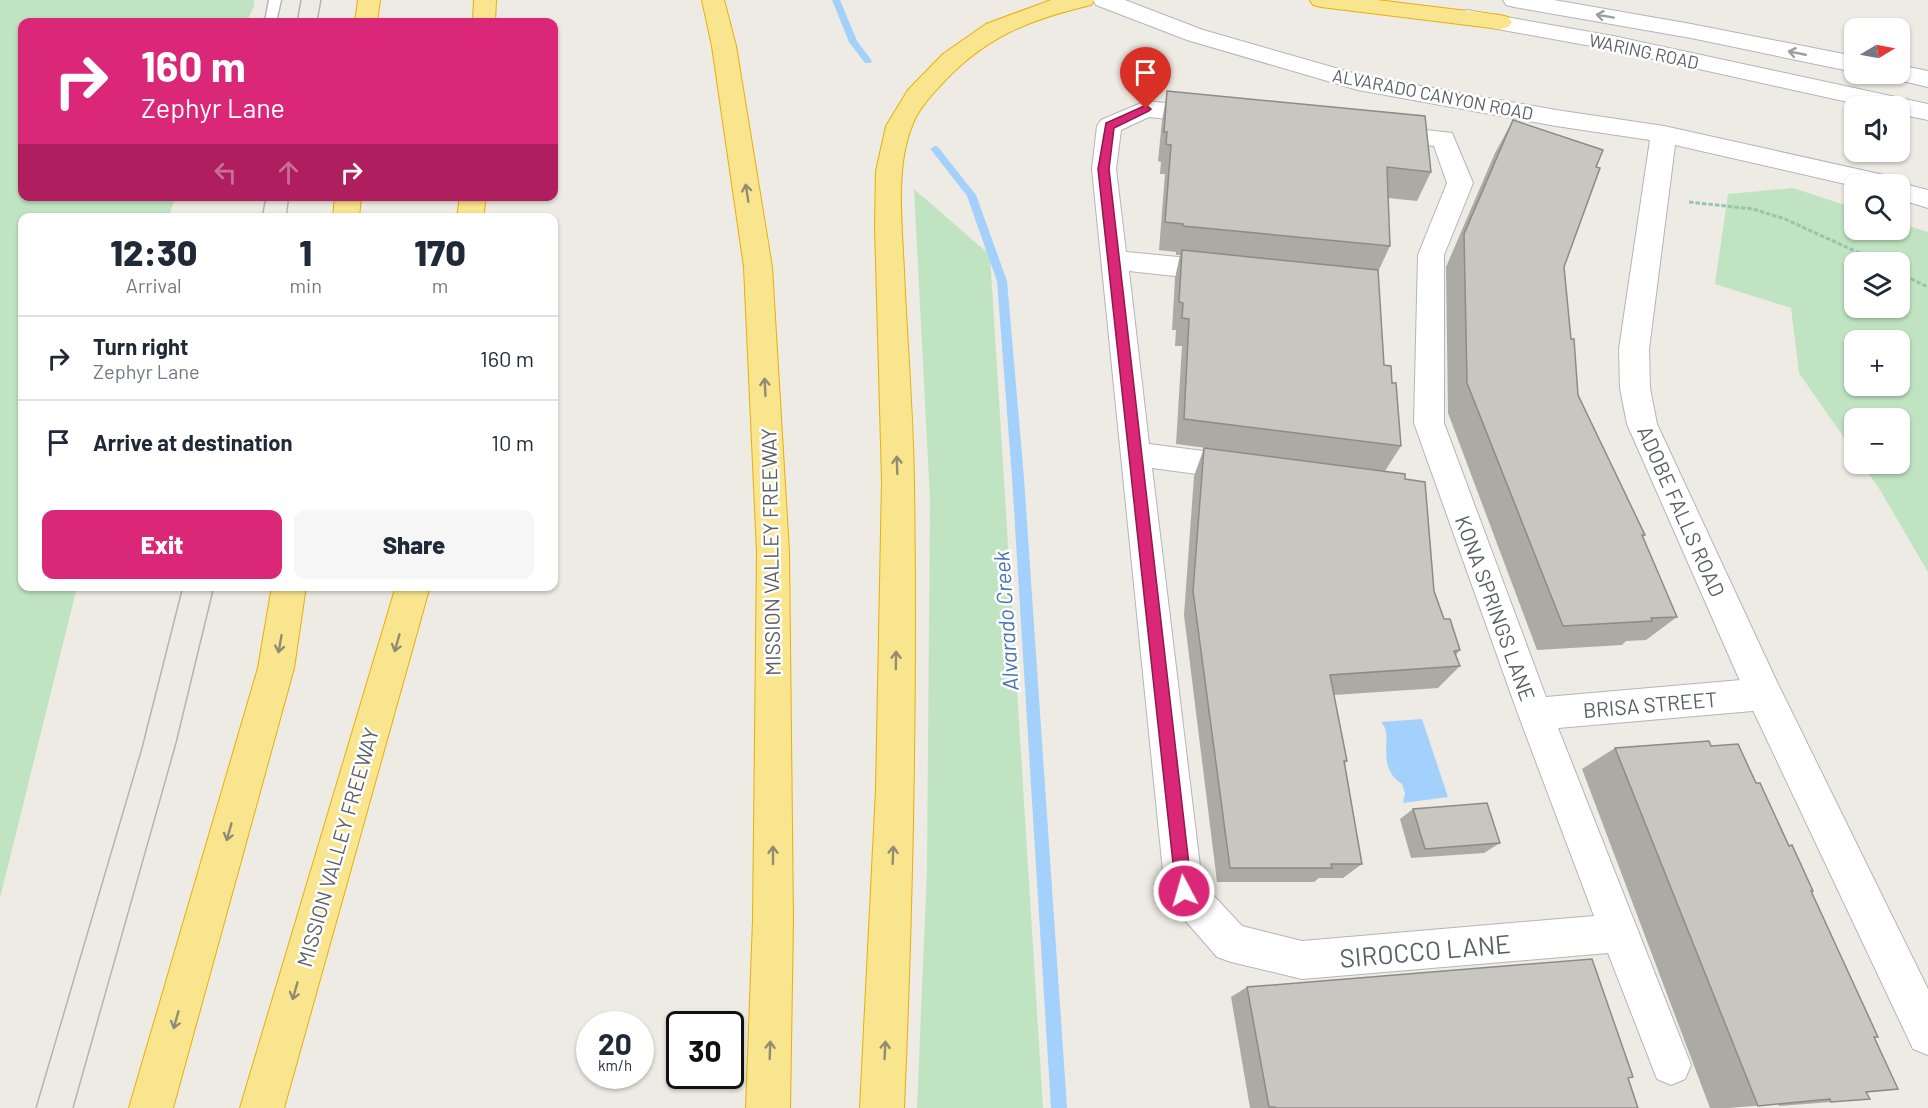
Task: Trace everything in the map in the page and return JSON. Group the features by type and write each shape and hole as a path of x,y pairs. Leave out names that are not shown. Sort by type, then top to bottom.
{"highway":[{"path":"367,18 369,0"},
{"path":"484,18 485,0"},
{"name":"MISSION VALLEY FREEWAY","path":"713,0 724,46 758,267 773,552 773,920 768,1108"},
{"path":"882,1108 890,979 898,481 888,226 889,171 898,126 917,96 951,59 994,29 1055,6 1083,0"},
{"path":"1321,0 1500,22"},
{"path":"150,1108 276,668 288,591"},
{"name":"MISSION VALLEY FREEWAY","path":"262,1108 412,591"}],"street":[{"name":"ALVARADO CANYON ROAD","path":"1104,0 1194,35 1358,82 1556,118 1664,134"},
{"name":"WARING ROAD","path":"1359,0 1500,22 1613,44 1928,112"},
{"name":"WARING ROAD","path":"1514,0 1691,31 1844,62"},
{"path":"1910,75 1928,79"},
{"path":"1229,117 1146,109 1109,126 1104,169 1136,454 1273,472"},
{"name":"KONA SPRINGS LANE","path":"1360,130 1443,139 1460,183 1431,255 1429,423 1535,714 1671,1065"},
{"path":"1664,134 1844,175"},
{"name":"ADOBE FALLS ROAD","path":"1664,134 1634,349 1635,388 1642,424 1764,694 1928,1034"},
{"path":"1910,193 1928,199"},
{"path":"1114,260 1240,273"},
{"name":"SIROCCO LANE","path":"1136,454 1184,891 1232,943 1302,960 1620,933"},
{"name":"BRISA STREET","path":"1535,714 1764,694"}],"lane":[{"path":"272,18 275,0"}],"path":[{"path":"1656,196 1753,209 1812,229 1859,252"},
{"path":"1910,278 1928,287"}],"green space":[{"path":"0,0 254,0 254,7 248,18 18,18 18,201 174,201 170,213 18,213 18,591 76,591 0,898"},
{"path":"1793,188 1844,205 1844,240 1910,240 1910,226 1928,232 1928,572 1869,474 1910,474 1910,408 1844,408 1844,438 1799,373 1791,308 1715,284 1728,194"},
{"path":"914,189 990,255 1043,1108 917,1108 927,869 930,500"}],"water":[{"path":"1422,719 1448,797 1403,803 1405,793 1402,784 1389,769 1385,728 1381,722"}],"building":[{"path":"1167,91 1425,116 1431,172 1387,167 1390,246 1183,226 1183,224 1165,222 1171,145 1166,144 1167,132 1164,132"},
{"path":"1513,120 1603,150 1596,167 1600,168 1564,267 1571,339 1574,339 1578,395 1645,535 1642,535 1677,617 1651,618 1652,621 1563,626 1467,383 1464,234"},
{"path":"1182,250 1378,270 1384,365 1391,366 1392,383 1396,383 1401,446 1184,419 1189,319 1182,318 1183,303 1179,302"},
{"path":"1204,448 1405,474 1405,479 1425,482 1434,591 1444,619 1450,619 1460,650 1454,651 1460,666 1330,675 1347,761 1344,761 1362,864 1331,864 1332,868 1230,868 1193,591"},
{"path":"1709,741 1711,746 1738,744 1756,783 1760,783 1813,891 1811,891 1878,1037 1874,1037 1898,1089 1866,1092 1870,1099 1831,1102 1830,1099 1758,1106 1615,748"},
{"path":"1487,803 1500,843 1425,849 1413,809"},
{"path":"1592,959 1633,1077 1628,1078 1638,1108 1269,1107 1247,987"}],"waterway":[{"name":"Alvarado Creek","path":"836,0 853,42 868,61"},
{"name":"Alvarado Creek","path":"935,149 971,195 1002,281 1018,478 1059,1108"}],"tram line":[{"path":"298,18 301,0"},
{"path":"318,18 321,0"},
{"path":"263,213 265,201"},
{"path":"287,213 288,201"},
{"path":"36,1108 142,748 182,591"},
{"path":"73,1108 176,743 213,591"}],"route":[{"path":"1146,109 1109,126 1104,169 1184,891"}]}
